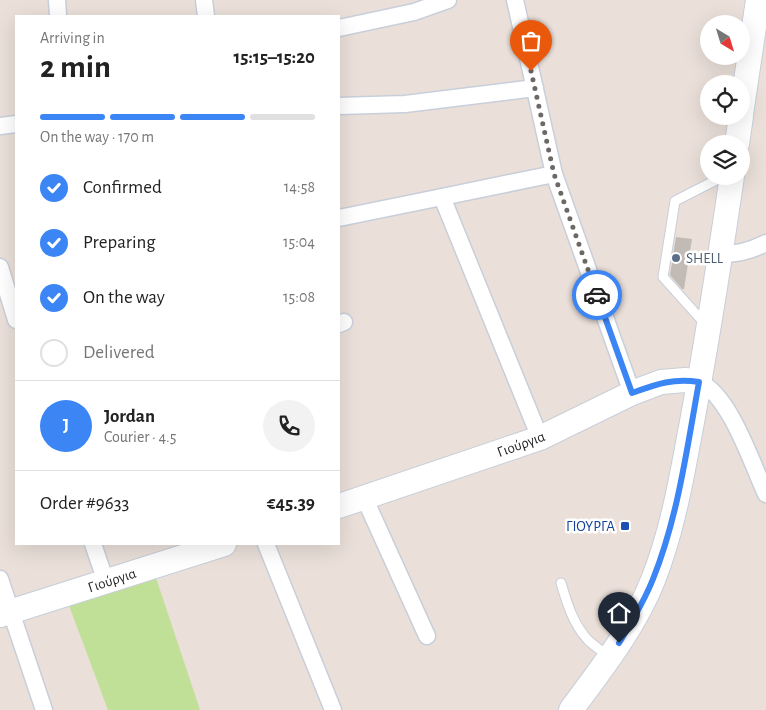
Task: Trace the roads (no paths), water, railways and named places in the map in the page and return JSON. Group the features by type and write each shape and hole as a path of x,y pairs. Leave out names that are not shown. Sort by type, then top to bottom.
{"main road":[{"path":"747,75 758,0"},
{"path":"571,710 610,658 636,614 653,580 666,540 685,459 731,185"},
{"name":"Γιούργια","path":"340,506 540,438 632,393 661,382 685,380 699,382"},
{"name":"Γιούργια","path":"5,613 221,545"}],"street":[{"path":"57,0 58,15"},
{"path":"204,0 206,15"},
{"path":"340,28 414,12 448,0"},
{"path":"515,0 554,174 632,393"},
{"path":"340,106 405,104 535,88"},
{"path":"0,126 15,124"},
{"path":"340,218 554,174"},
{"path":"442,197 540,438"},
{"path":"720,254 737,254 766,243"},
{"path":"0,267 15,317"},
{"path":"699,382 708,386 720,398 728,410 766,494"},
{"path":"364,497 427,636"},
{"path":"93,545 106,582"},
{"path":"266,545 333,710"},
{"path":"0,579 5,613 44,710"}],"lane":[{"path":"706,185 675,201 663,277 708,328"},
{"path":"561,583 566,602 575,622 588,640 610,658"}],"place":[{"name":"SHELL","path":"676,258"},
{"name":"ΓΙΟΥΡΓΑ","path":"625,526"}]}
